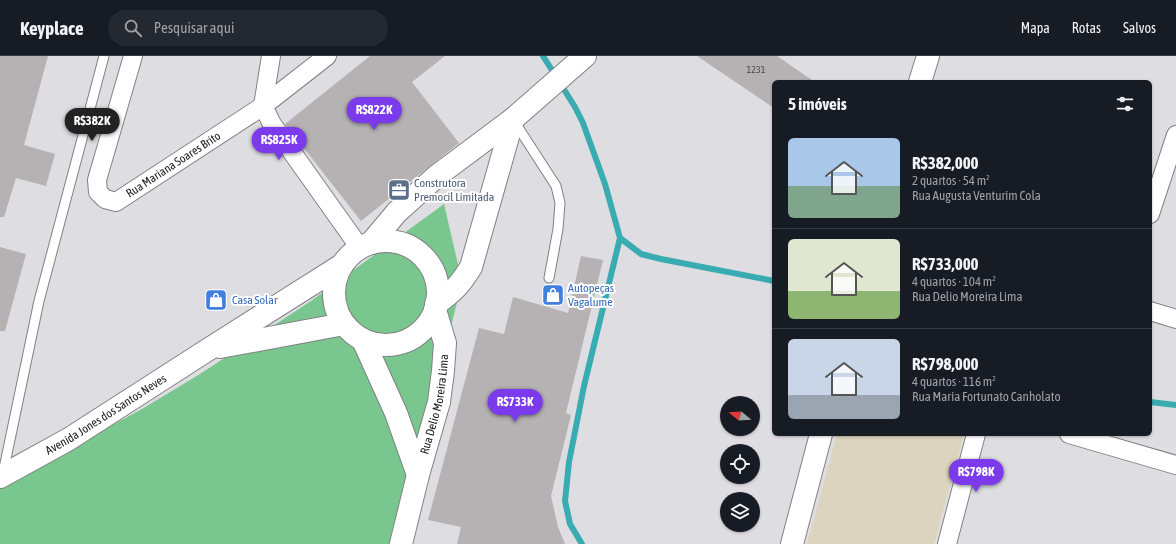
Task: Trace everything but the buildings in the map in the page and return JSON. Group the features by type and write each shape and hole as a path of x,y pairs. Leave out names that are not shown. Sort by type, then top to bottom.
{"main road":[{"name":"Avenida Jones dos Santos Neves","path":"1,477 69,439 342,265 350,256 366,246 397,212 438,175 513,119 585,56"},
{"path":"921,80 928,56"},
{"name":"Avenida Jones dos Santos Neves","path":"342,265 334,289 334,302 338,314 352,334 375,344 388,345 400,343 411,338 425,326 429,321 435,307 454,291 471,267 513,119"},
{"path":"366,246 384,241 396,242 408,246 419,253 427,262 437,285 435,307"},
{"name":"Rua Delio Moreira Lima","path":"401,544 418,475 439,402 445,343 435,307"},
{"name":"Avenida Jones dos Santos Neves","path":"209,349 344,324"},
{"name":"Rua Delio Moreira Lima","path":"363,340 396,413 418,475"},
{"path":"792,544 820,436"}],"street":[{"name":"Rua Mariana Soares Brito","path":"133,56 97,180 98,192 105,199 116,202 263,106 328,56"},
{"path":"271,56 263,106 272,124 366,246"},
{"path":"1152,208 1176,135"},
{"path":"1152,312 1176,319"},
{"path":"947,544 975,436"},
{"path":"1076,436 1176,465"}],"lane":[{"path":"1,477 39,301 104,56"},
{"path":"513,119 556,186 560,203 558,229 549,278"}],"shaded area":[{"path":"836,436 963,436 934,544 807,544"}],"green space":[{"path":"444,204 462,282 428,420 395,544 0,544 0,486 142,409 200,374 311,301"}],"waterway":[{"path":"543,56 575,107 583,123 605,184 620,238 584,386 569,462 565,501 570,524 582,544"},
{"path":"620,238 641,254 772,281"},
{"path":"1152,402 1176,405"}],"place":[{"name":"Construtora Premocil Limitada","path":"399,190"},
{"name":"Autopeças Vagalume","path":"553,295"},
{"name":"Casa Solar","path":"216,300"}]}
